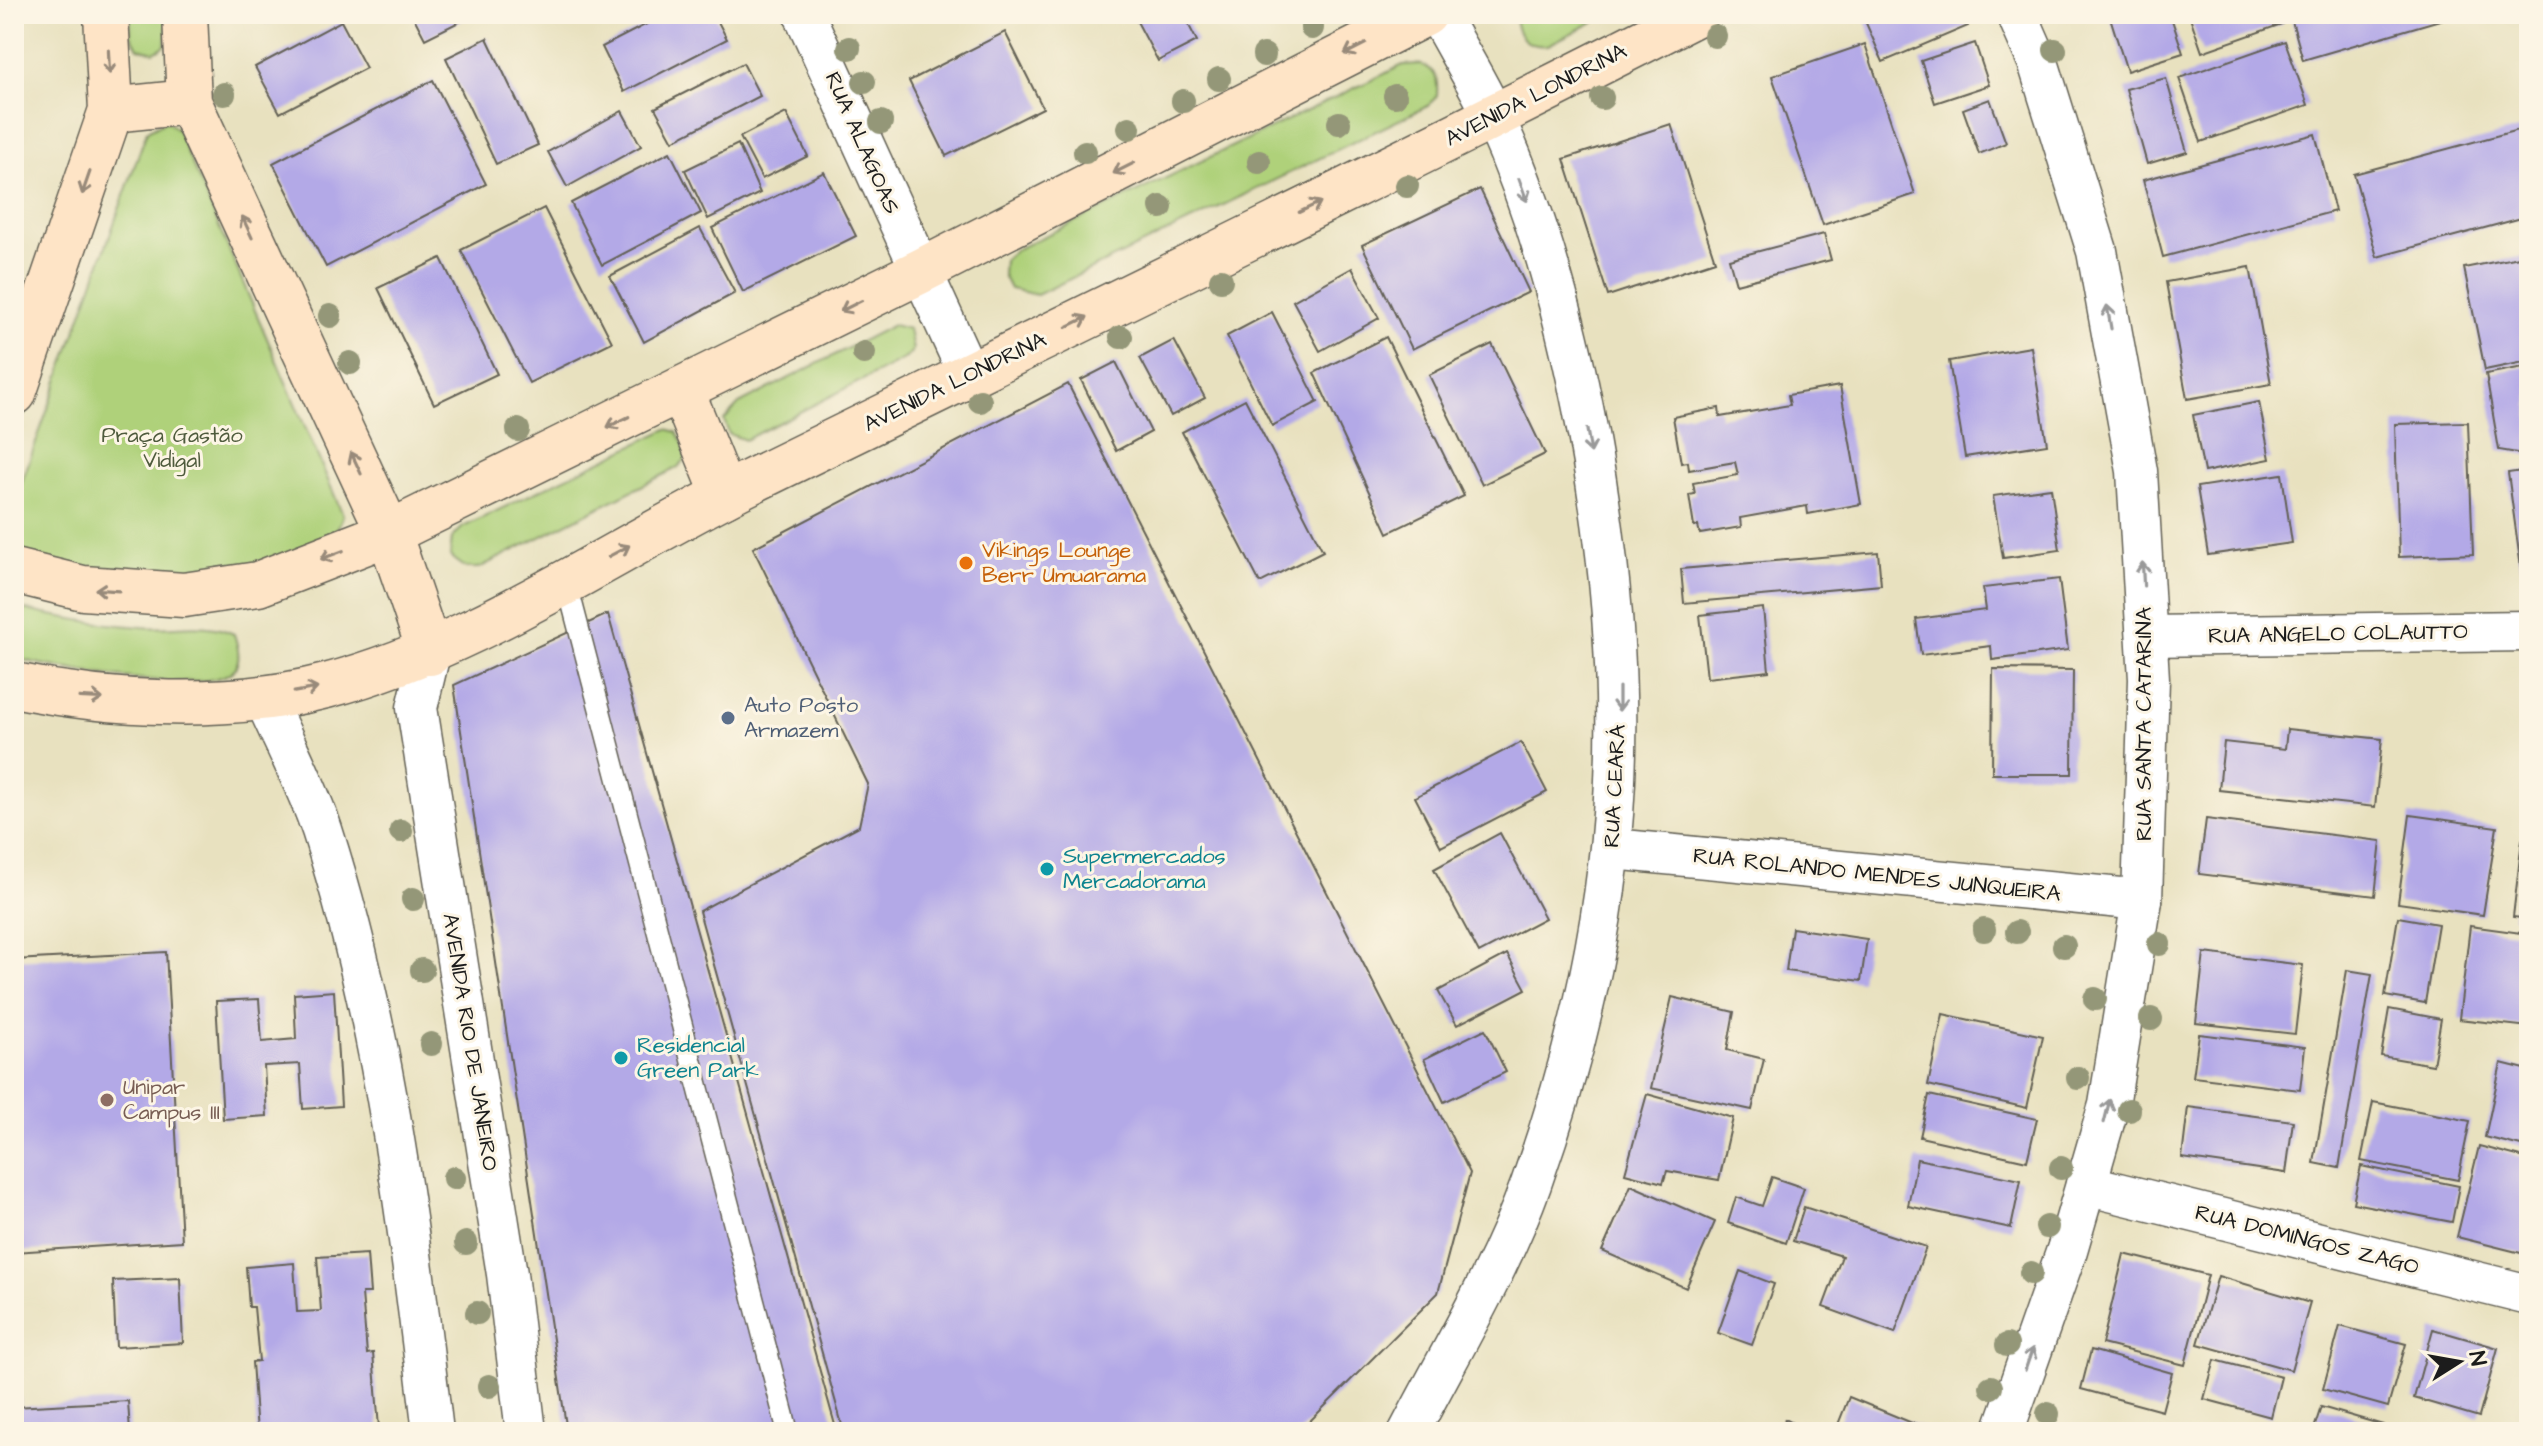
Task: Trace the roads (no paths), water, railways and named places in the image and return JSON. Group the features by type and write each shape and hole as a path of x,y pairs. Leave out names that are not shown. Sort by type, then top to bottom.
{"main road":[{"path":"14,393 111,110 106,14"},
{"path":"185,14 189,102 389,533 430,653"},
{"path":"14,571 83,588 184,595 258,584 389,533 682,391 1425,14"},
{"name":"AVENIDA LONDRINA","path":"14,685 75,697 201,700 264,697 325,687 430,653 724,495 1494,117 1696,14"},
{"path":"111,110 189,102"},
{"path":"682,391 724,495"}],"street":[{"name":"RUA ALAGOAS","path":"804,14 969,375"},
{"name":"RUA CEARÁ","path":"1409,1432 1505,1246 1529,1187 1573,1047 1600,931 1613,849 1619,681 1613,597 1594,464 1561,310 1541,240 1494,117 1438,14"},
{"name":"RUA SANTA CATARINA","path":"2003,1432 2086,1185 2109,1105 2142,900 2149,679 2137,471 2097,251 2038,62 2017,14"},
{"name":"RUA ANGELO COLAUTTO","path":"2147,636 2529,631"},
{"name":"AVENIDA RIO DE JANEIRO","path":"430,653 417,708 507,1274 526,1432"},
{"path":"264,697 321,827 358,951 402,1176 433,1432"},
{"name":"RUA ROLANDO MENDES JUNQUEIRA","path":"1613,849 2142,900"},
{"name":"RUA DOMINGOS ZAGO","path":"2086,1185 2529,1295"}],"lane":[{"path":"566,580 788,1432"}],"place":[{"name":"Vikings Lounge Berr Umuarama","path":"966,563"},
{"name":"Auto Posto Armazem","path":"728,718"},
{"name":"Supermercados Mercadorama","path":"1047,869"},
{"name":"Residencial Green Park","path":"621,1058"},
{"name":"Unipar Campus III","path":"107,1100"}],"park label":[{"name":"Praça Gastão Vidigal","path":"172,448"}]}
